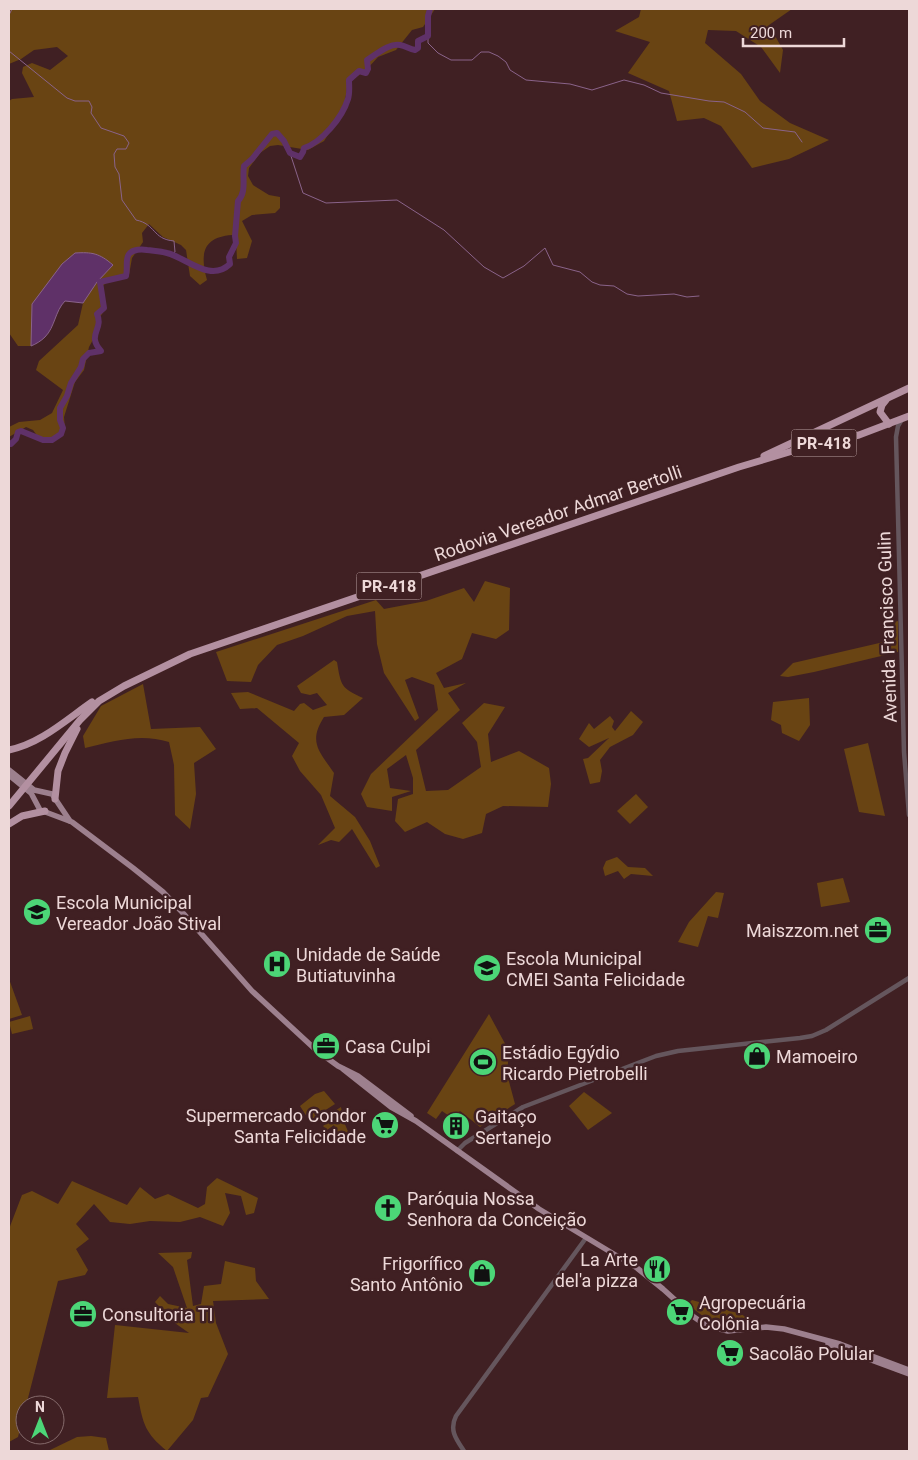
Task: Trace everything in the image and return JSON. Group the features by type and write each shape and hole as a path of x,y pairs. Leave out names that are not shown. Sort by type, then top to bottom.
{"highway":[{"name":"Rodovia Vereador Admar Bertolli","path":"739,467 909,388"},
{"path":"888,398 882,405 880,412 889,424"},
{"name":"Rodovia Vereador Admar Bertolli","path":"9,806 89,710 108,695 202,650 739,467 796,450 859,435 906,418"},
{"path":"9,750 43,736 95,700 108,695"},
{"path":"55,799 60,763 69,743 89,710"},
{"path":"9,824 22,816 45,811"}],"main road":[{"path":"10,772 30,790 40,810 72,822 162,892 256,995 316,1050 396,1110 416,1122 539,1210 643,1273 690,1314 707,1326 728,1331 775,1327 790,1330 909,1374"},
{"path":"30,790 52,794 72,822"},
{"path":"37,803 38,797 44,793"},
{"path":"45,811 54,808 55,799"},
{"path":"343,1069 358,1076 408,1113 416,1122"},
{"path":"364,1087 369,1087 381,1093"},
{"path":"819,1340 844,1346 909,1370"}],"street":[{"name":"Avenida Francisco Gulin","path":"906,418 898,426 896,437 904,752 909,815"},
{"name":"Avenida Francisco Gulin","path":"889,424 896,437"},
{"path":"457,1151 465,1143 523,1107 646,1059 678,1051 800,1038 817,1034 909,978"},
{"path":"464,1451 455,1438 453,1427 456,1416 586,1238"}],"shaded area":[{"path":"9,9 435,9 423,27 412,30 396,50 378,57 367,69 351,81 347,89 343,112 324,141 308,150 278,145 270,146 260,153 249,168 248,176 253,185 269,195 280,197 280,208 275,213 252,215 242,221 252,241 247,258 237,259 236,240 232,235 214,239 209,244 204,255 207,280 200,285 190,276 186,250 181,245 163,237 149,224 142,233 143,242 132,258 129,275 111,280 102,286 101,294 106,308 96,323 95,336 89,347 84,370 75,382 64,417 65,429 61,436 52,441 41,441 33,430 26,427 9,437 9,427 19,422 40,420 52,413 63,390 36,370 39,361 78,325 83,303 97,282 113,265 32,304 31,346 18,346 9,333 9,101 12,99 34,97 22,73 23,67 32,63 50,70 68,56 57,47 34,50 21,59 9,64"},
{"path":"641,9 792,9 769,25 783,50 780,73 761,47 736,31 708,30 705,43 741,74 760,101 790,123 829,140 789,159 752,168 721,126 704,118 677,121 669,91 628,73 650,42 615,31 639,17"},
{"path":"75,253 95,254 113,265 97,282 83,303 65,301 59,309 48,333 42,340 31,346 32,304 62,264"},
{"path":"485,581 510,588 509,630 496,639 472,633 462,659 436,673 444,688 466,683 448,693 460,710 416,750 426,791 448,790 481,767 477,742 462,723 484,703 505,707 488,734 491,762 519,751 549,768 551,784 548,807 503,806 486,814 482,833 463,839 445,834 427,822 405,832 395,821 398,799 413,794 413,778 406,755 387,769 390,788 411,791 392,797 392,811 367,807 361,794 371,774 438,710 434,685 412,677 405,680 419,718 415,721 384,673 377,644 375,611 347,616 303,636 277,645 258,665 251,682 227,681 216,652 376,600 384,609 426,601 464,588 474,602"},
{"path":"898,621 898,652 814,672 788,677 780,676 793,663 888,641 884,625"},
{"path":"334,660 337,662 341,681 346,689 363,698 344,715 324,717 317,733 317,746 334,773 330,796 355,817 370,841 380,866 376,868 352,829 339,842 331,840 318,845 335,828 321,795 300,771 292,756 299,743 257,708 240,709 231,693 248,692 294,711 300,704 304,703 313,710 327,705 317,693 310,695 301,693 297,686"},
{"path":"143,684 151,729 200,727 216,749 194,763 196,794 190,829 175,815 174,765 169,742 158,739 137,738 85,748 83,736 101,706"},
{"path":"809,698 810,725 799,741 782,733 781,725 771,720 773,702"},
{"path":"631,711 643,722 633,735 610,747 600,760 602,771 600,782 590,784 583,759 588,758 609,738 589,747 579,739 589,723 594,729 610,716 614,721 612,727 615,731"},
{"path":"868,743 885,816 859,812 844,749"},
{"path":"636,794 648,807 630,824 617,811"},
{"path":"617,857 628,867 645,868 653,876 631,874 624,879 618,871 605,876 603,868 606,861"},
{"path":"843,878 850,902 821,907 817,883"},
{"path":"716,892 724,893 718,918 708,916 698,947 678,942 689,922"},
{"path":"9,979 22,1015 9,1019"},
{"name":"Estádio Egýdio Ricardo Pietrobelli","path":"489,1014 509,1051 507,1074 515,1104 480,1127 460,1111 452,1118 442,1111 436,1119 427,1113"},
{"path":"30,1016 33,1029 12,1034 9,1022"},
{"path":"324,1091 335,1104 324,1111 315,1122 309,1120 300,1106 315,1094"},
{"path":"584,1092 612,1113 588,1130 569,1106"},
{"path":"341,1107 344,1122 352,1141 345,1135 337,1132 334,1125 327,1130 323,1126 331,1120 330,1114"},
{"path":"217,1178 258,1198 254,1213 246,1215 241,1196 225,1193 230,1213 223,1226 200,1217 180,1222 150,1221 130,1224 110,1222 94,1204 76,1224 89,1239 76,1249 88,1270 85,1275 58,1281 29,1395 15,1395 15,1439 9,1442 9,1229 22,1195 32,1191 58,1204 72,1181 127,1205 140,1187 155,1199 168,1194 198,1208 205,1204 207,1187"},
{"path":"192,1252 191,1258 187,1260 193,1306 201,1304 204,1286 221,1284 225,1261 255,1268 256,1281 269,1299 213,1301 216,1323 228,1354 208,1397 201,1398 193,1420 167,1451 149,1433 138,1397 107,1398 115,1325 189,1333 172,1321 155,1302 160,1296 168,1304 187,1308 173,1267 158,1253"},
{"path":"692,1300 741,1314 755,1323 727,1325 712,1321 688,1304"},
{"path":"77,1437 106,1438 109,1451 48,1451 60,1445 65,1445 65,1443"}],"waterway":[{"path":"9,15 12,9"},
{"path":"9,443 11,444 16,439 18,432 21,431 43,440 52,440 61,434 63,428 60,420 60,408 67,396 71,383 81,367 83,359 89,353 101,351 95,340 99,319 97,314 104,308 100,282 126,276 128,256 131,252 138,250 167,253 198,268 207,270 215,271 230,264 229,257 236,243 238,201 243,189 244,166 272,134 277,133 284,141 290,153 300,157 304,148 324,135 341,114 348,99 349,80 359,71 366,73 368,69 367,60 383,50 396,45 415,50 418,48 418,41 428,36 430,9"},
{"path":"428,36 428,43 438,53 451,60 472,60 481,52 489,52 506,62 510,70 526,80 570,84 592,90 624,80 644,85 661,93 724,102 745,112 763,128 795,132 802,142"},
{"path":"9,51 67,98 75,101 89,101 92,107 91,113 101,128 124,136 129,143 126,149 117,149 114,154 122,200 136,220 147,225 167,240 174,241 175,252 171,255"},
{"path":"290,153 303,193 326,203 397,200 444,230 484,267 503,278 524,266 545,248 553,265 580,272 592,282 600,285 614,286 627,294 638,296 674,294 687,297 699,296"}],"place":[{"name":"Escola Municipal Vereador João Stival","path":"37,912"},
{"name":"Maiszzom.net","path":"878,930"},
{"name":"Unidade de Saúde Butiatuvinha","path":"277,964"},
{"name":"Escola Municipal CMEI Santa Felicidade","path":"487,968"},
{"name":"Casa Culpi","path":"326,1046"},
{"name":"Mamoeiro","path":"757,1056"},
{"name":"Estádio Egýdio Ricardo Pietrobelli","path":"483,1062"},
{"name":"Supermercado Condor Santa Felicidade","path":"385,1125"},
{"name":"Gaitaço Sertanejo","path":"456,1126"},
{"name":"Paróquia Nossa Senhora da Conceição","path":"388,1208"},
{"name":"La Arte del'a pizza","path":"657,1269"},
{"name":"Frigorífico Santo Antônio","path":"482,1273"},
{"name":"Agropecuária Colônia","path":"680,1312"},
{"name":"Consultoria TI","path":"83,1314"},
{"name":"Sacolão Polular","path":"730,1353"}]}
